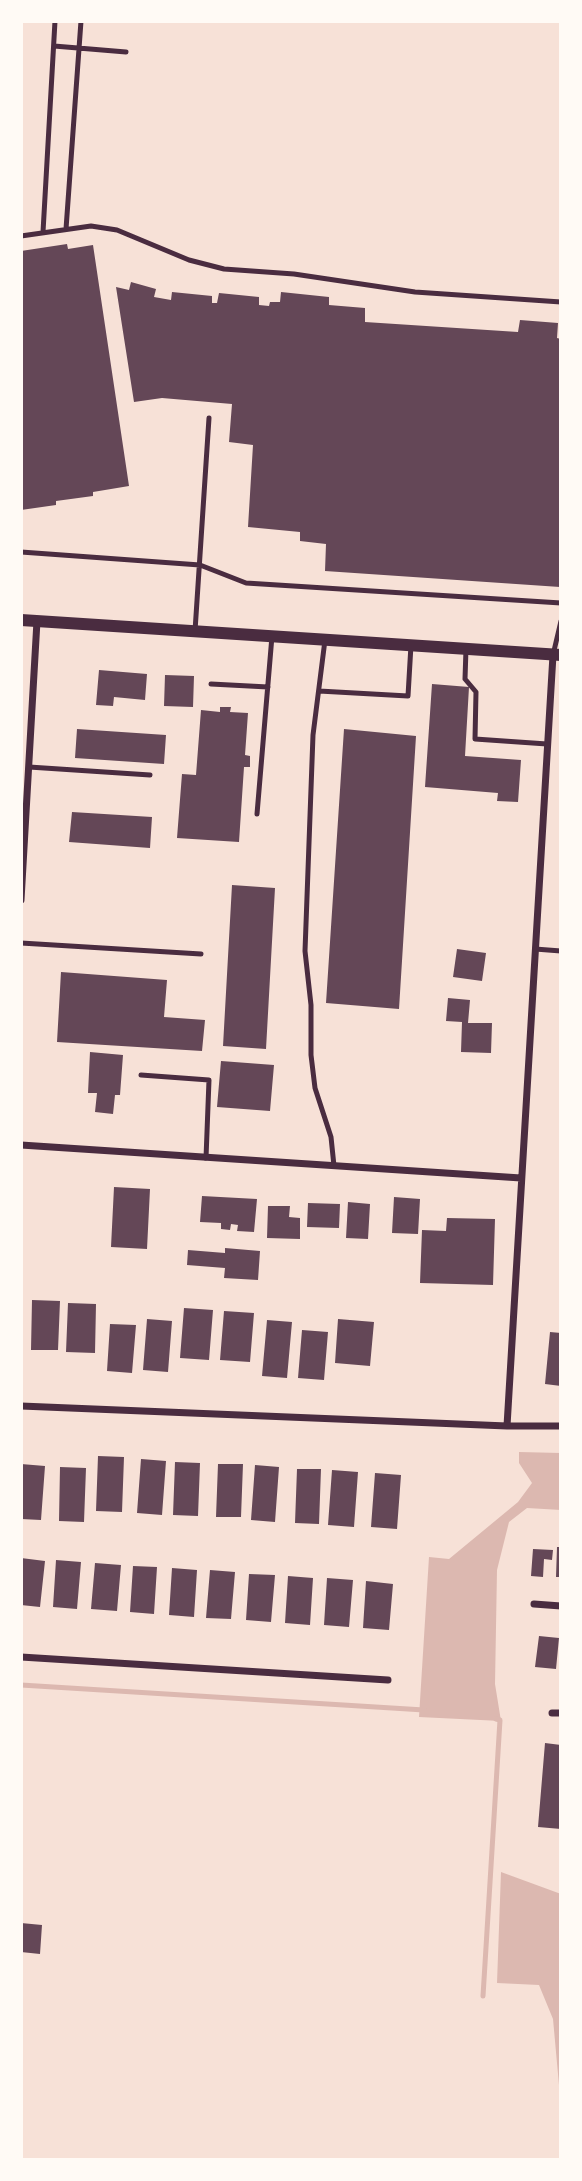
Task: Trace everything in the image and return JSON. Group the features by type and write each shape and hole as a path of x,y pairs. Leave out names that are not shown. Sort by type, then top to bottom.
{"street":[{"path":"21,620 557,655 547,744 507,1426"},
{"path":"21,900 37,621"},
{"path":"21,1146 522,1178"},
{"path":"21,1406 561,1426"},
{"path":"534,1604 561,1606"},
{"path":"21,1657 388,1680"}],"lane":[{"path":"43,232 55,21"},
{"path":"66,229 81,21"},
{"path":"54,46 126,52"},
{"path":"21,236 91,226 117,230 189,260 224,269 294,274 415,292 561,302"},
{"path":"195,631 209,418"},
{"path":"21,552 200,565 246,583 561,603"},
{"path":"557,655 561,621"},
{"path":"257,814 272,636"},
{"path":"325,640 313,735 305,951 315,1088 331,1137 334,1166"},
{"path":"319,691 408,696 411,645"},
{"path":"466,649 465,679 476,692 475,739 547,744"},
{"path":"211,684 268,687"},
{"path":"29,767 150,775"},
{"path":"21,943 201,954"},
{"path":"535,950 561,951"},
{"path":"141,1075 209,1080 206,1158"}],"shaded area":[{"path":"519,1452 561,1453 561,1510 527,1508 509,1522 497,1570 495,1684 501,1721 419,1717 429,1557 449,1559 518,1502 532,1483 519,1463"},
{"path":"501,1872 561,1894 561,2107 553,2019 539,1985 497,1983"}],"building":[{"path":"67,244 68,249 93,245 129,486 93,492 93,496 56,501 56,505 21,510 21,251"},
{"path":"131,282 156,289 154,297 171,300 172,292 212,296 212,303 217,303 219,293 259,297 259,305 269,306 270,302 280,302 281,292 329,297 329,305 365,308 365,322 518,332 520,320 558,323 557,338 561,339 560,587 325,571 326,544 300,541 300,532 248,527 253,445 229,442 232,404 162,398 134,402 116,287 129,290"},
{"path":"99,670 147,674 145,700 114,697 113,706 96,705"},
{"path":"165,675 194,676 193,707 164,706"},
{"path":"432,684 469,687 465,756 521,760 518,802 497,801 498,793 425,787"},
{"path":"220,707 231,707 230,712 248,713 245,755 250,756 250,767 244,767 239,842 177,838 182,774 196,775 201,710 220,712"},
{"path":"77,729 166,735 164,764 75,758"},
{"path":"344,729 416,736 399,1009 326,1003"},
{"path":"72,812 152,817 150,848 69,842"},
{"path":"232,885 275,888 266,1049 223,1046"},
{"path":"457,949 486,953 482,981 453,977"},
{"path":"61,972 167,980 164,1017 205,1020 202,1051 57,1042"},
{"path":"448,998 470,1000 468,1023 492,1023 491,1053 461,1052 462,1022 446,1021"},
{"path":"90,1052 123,1055 120,1095 115,1095 113,1114 95,1112 97,1093 88,1093"},
{"path":"221,1061 274,1065 270,1111 217,1107"},
{"path":"114,1187 150,1189 147,1249 111,1247"},
{"path":"202,1196 257,1199 254,1232 237,1231 238,1225 231,1224 230,1230 221,1229 221,1223 200,1222"},
{"path":"394,1197 420,1199 418,1234 392,1233"},
{"path":"348,1202 370,1204 368,1239 346,1238"},
{"path":"308,1203 340,1204 339,1228 307,1227"},
{"path":"268,1206 290,1206 289,1217 300,1218 300,1239 267,1238"},
{"path":"447,1218 495,1219 493,1285 420,1283 422,1230 446,1231"},
{"path":"225,1248 260,1251 258,1280 224,1278 225,1268 187,1265 188,1250 225,1253"},
{"path":"32,1300 60,1301 58,1350 31,1350"},
{"path":"68,1303 96,1304 95,1353 66,1352"},
{"path":"184,1308 213,1310 209,1360 180,1358"},
{"path":"224,1311 254,1313 250,1362 220,1360"},
{"path":"147,1319 172,1321 168,1372 143,1370"},
{"path":"338,1319 374,1322 370,1366 335,1363"},
{"path":"267,1320 292,1322 287,1378 262,1376"},
{"path":"110,1324 136,1325 132,1373 107,1371"},
{"path":"302,1330 328,1332 324,1380 298,1378"},
{"path":"550,1332 561,1333 561,1386 545,1384"},
{"path":"98,1456 124,1457 122,1512 96,1511"},
{"path":"141,1459 166,1461 162,1515 137,1513"},
{"path":"175,1462 200,1463 198,1516 173,1515"},
{"path":"21,1464 45,1466 41,1520 21,1519"},
{"path":"218,1464 243,1464 241,1517 216,1517"},
{"path":"255,1465 279,1467 275,1522 251,1520"},
{"path":"60,1467 86,1468 84,1522 59,1521"},
{"path":"297,1469 321,1469 319,1524 295,1523"},
{"path":"332,1470 358,1472 354,1527 328,1525"},
{"path":"375,1473 401,1475 397,1529 371,1527"},
{"path":"557,1547 561,1547 561,1577 556,1577"},
{"path":"533,1549 553,1550 552,1560 544,1559 543,1577 531,1576"},
{"path":"21,1558 45,1561 40,1607 21,1605"},
{"path":"56,1560 81,1562 77,1609 53,1607"},
{"path":"95,1563 121,1565 117,1611 91,1609"},
{"path":"133,1566 157,1567 154,1614 130,1612"},
{"path":"172,1568 197,1570 194,1617 169,1615"},
{"path":"210,1570 235,1572 231,1619 206,1618"},
{"path":"249,1574 275,1575 271,1622 246,1620"},
{"path":"288,1576 313,1578 310,1625 285,1623"},
{"path":"327,1578 353,1580 349,1627 324,1625"},
{"path":"366,1581 393,1584 389,1630 363,1628"},
{"path":"539,1636 559,1638 556,1669 535,1667"},
{"path":"545,1743 561,1745 561,1829 538,1827"},
{"path":"21,1923 42,1925 40,1954 21,1952"}],"waterway":[{"path":"21,1685 424,1710"},
{"path":"483,1996 500,1720 496,1719"}]}
